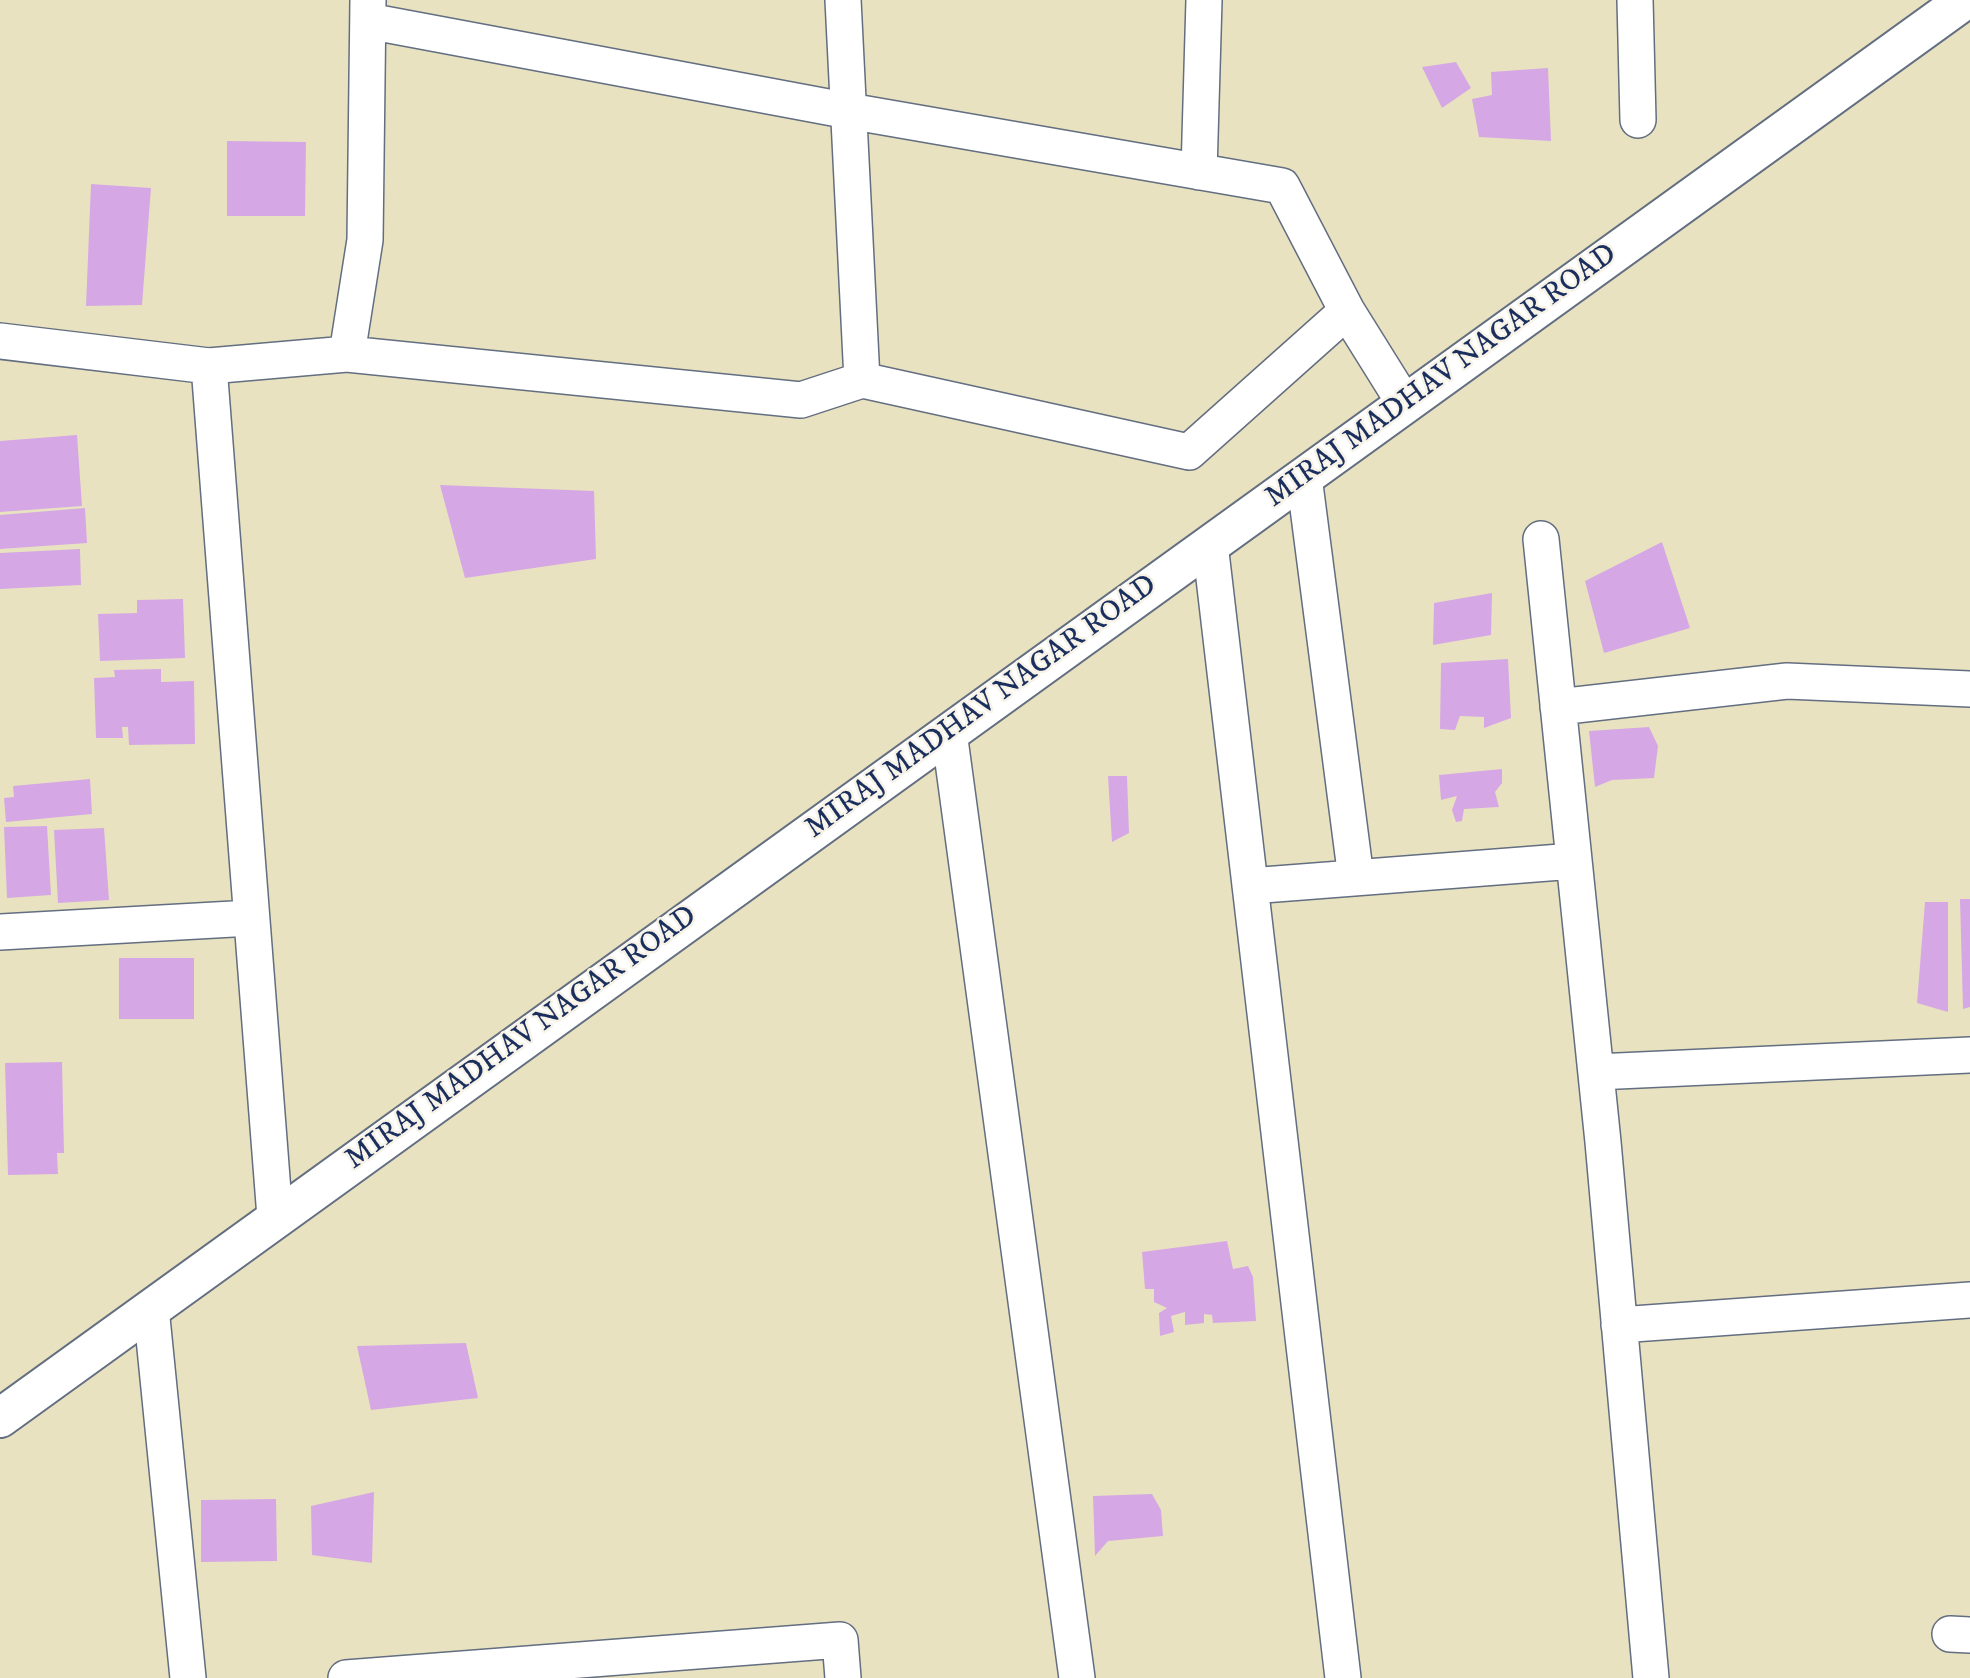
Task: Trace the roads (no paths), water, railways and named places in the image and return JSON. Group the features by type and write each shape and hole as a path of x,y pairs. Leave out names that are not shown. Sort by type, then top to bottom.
{"street":[{"path":"843,0 862,380"},
{"path":"1199,172 1204,0"},
{"path":"1635,0 1638,120"},
{"name":"MIRAJ MADHAV NAGAR ROAD","path":"0,1418 1965,0"},
{"path":"348,354 365,240 368,11 849,111 1282,187 1348,311 1405,404"},
{"path":"0,341 209,366 348,354 801,400 862,380 1189,452 1348,311"},
{"path":"209,366 275,1217"},
{"path":"1304,477 1356,878"},
{"path":"1541,539 1596,1072 1651,1678"},
{"path":"1210,544 1343,1678"},
{"path":"1558,707 1787,681 1970,689"},
{"path":"949,732 1077,1678"},
{"path":"1250,886 1574,861"},
{"path":"0,932 251,918"},
{"path":"1596,1072 1970,1055"},
{"path":"1619,1325 1970,1300"},
{"path":"151,1308 188,1678"},
{"path":"346,1678 840,1640 843,1678"}]}
